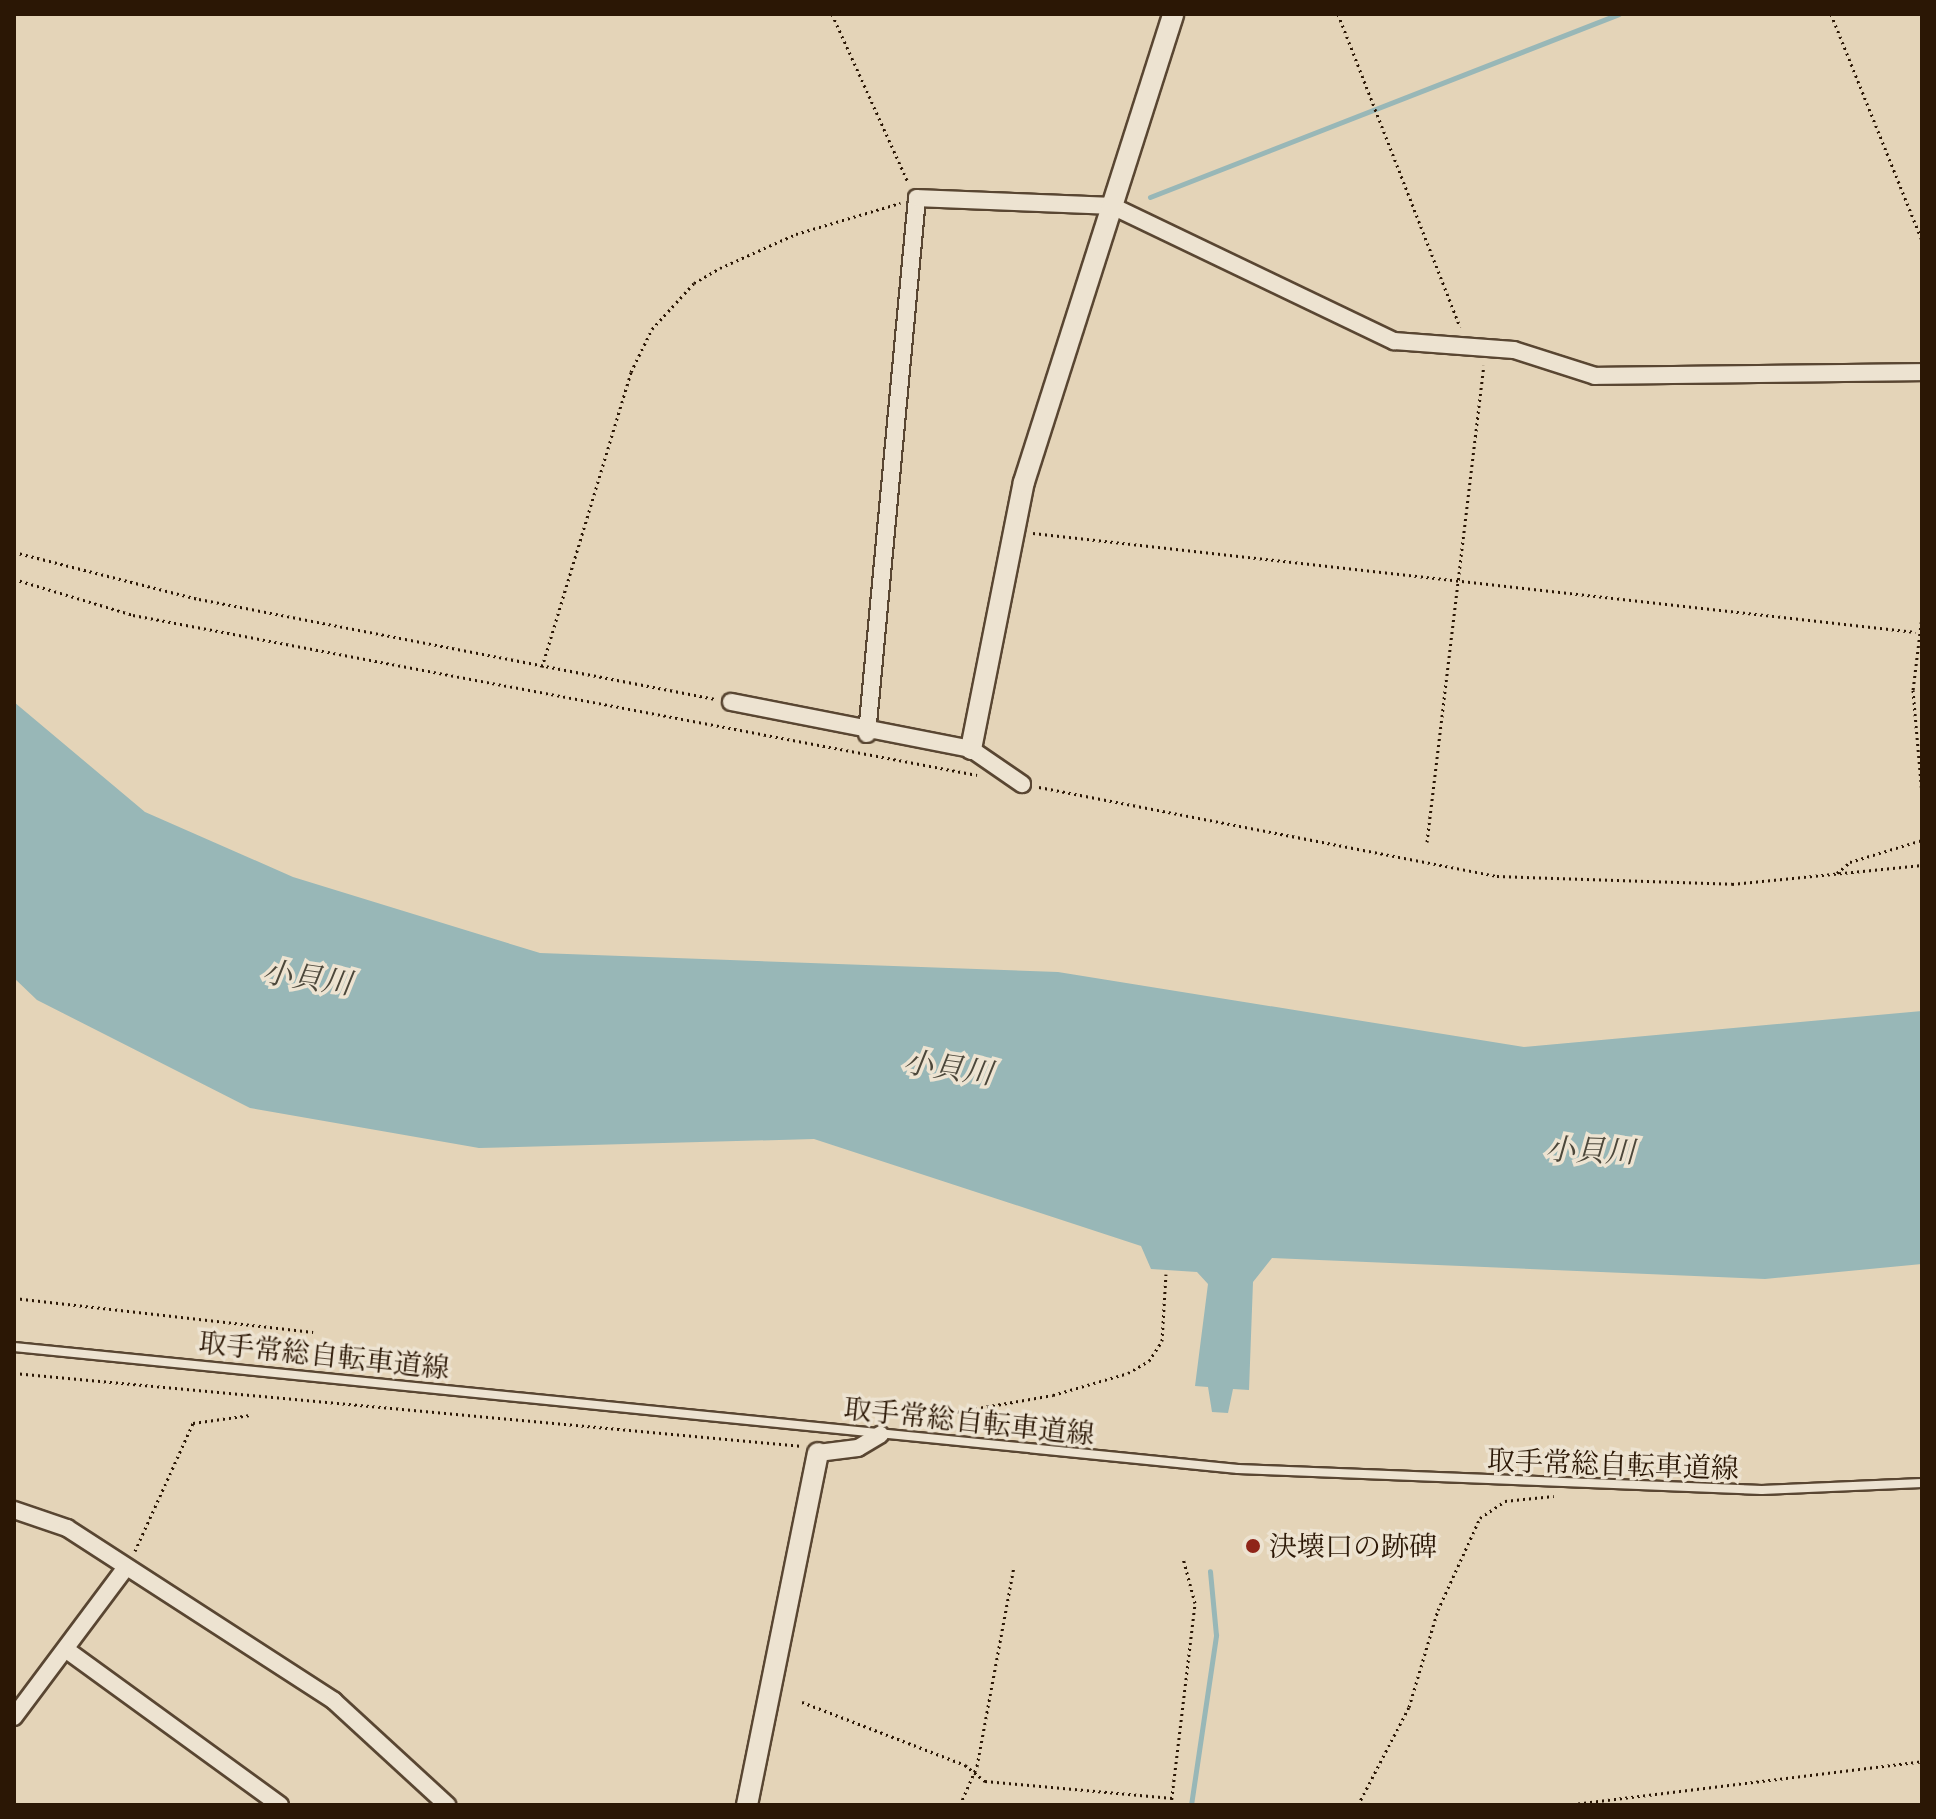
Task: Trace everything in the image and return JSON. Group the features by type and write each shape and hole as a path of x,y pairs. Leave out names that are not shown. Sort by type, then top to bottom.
{"street":[{"path":"971,749 1012,530 1173,14"},
{"path":"867,734 917,198 1112,206 1394,341 1469,350 1514,350 1595,376 1922,372"},
{"path":"731,702 867,734 971,749 1022,784"},
{"path":"747,1805 818,1453 858,1448 880,1435"},
{"path":"14,1510 67,1528 124,1570 334,1701 447,1805"},
{"path":"18,1705 68,1651 124,1570"},
{"path":"68,1651 280,1805"}],"lane":[{"name":"取手常総自転車道線","path":"14,1347 1238,1469 1762,1490 1922,1483"}],"path":[{"path":"542,667 613,426 652,329 694,283 720,268 796,234 917,198 832,14"},
{"path":"1338,14 1469,350"},
{"path":"1831,14 1922,240"},
{"path":"1427,842 1486,349"},
{"path":"1012,530 1915,632"},
{"path":"14,552 199,599 731,702"},
{"path":"1922,616 1915,632 1922,796"},
{"path":"1837,873 1850,862 1922,840"},
{"path":"880,1435 890,1424 1053,1395 1149,1361 1162,1341 1166,1274"},
{"path":"14,1298 313,1332"},
{"path":"14,1373 787,1444 818,1453"},
{"path":"124,1570 193,1423 250,1415"},
{"path":"1358,1805 1403,1720 1438,1610 1480,1518 1505,1501 1591,1484"},
{"path":"1171,1805 1195,1603 1183,1558"},
{"path":"960,1805 973,1775 1014,1567"},
{"path":"802,1702 965,1765 973,1775 1172,1798"},
{"path":"1566,1805 1922,1761"}],"water":[{"name":"小貝川","path":"14,702 145,812 293,877 540,953 1058,972 1524,1047 1922,1011 1922,1264 1765,1279 1272,1258 1253,1282 1249,1390 1233,1389 1228,1413 1212,1412 1208,1387 1195,1386 1208,1284 1197,1272 1151,1269 1141,1246 814,1139 479,1148 250,1108 37,1000 14,978"}],"waterway":[{"path":"1150,197 1619,14"},
{"path":"1191,1805 1216,1635 1210,1571"}],"place":[{"name":"決壊口の跡碑","path":"1253,1546"}]}
